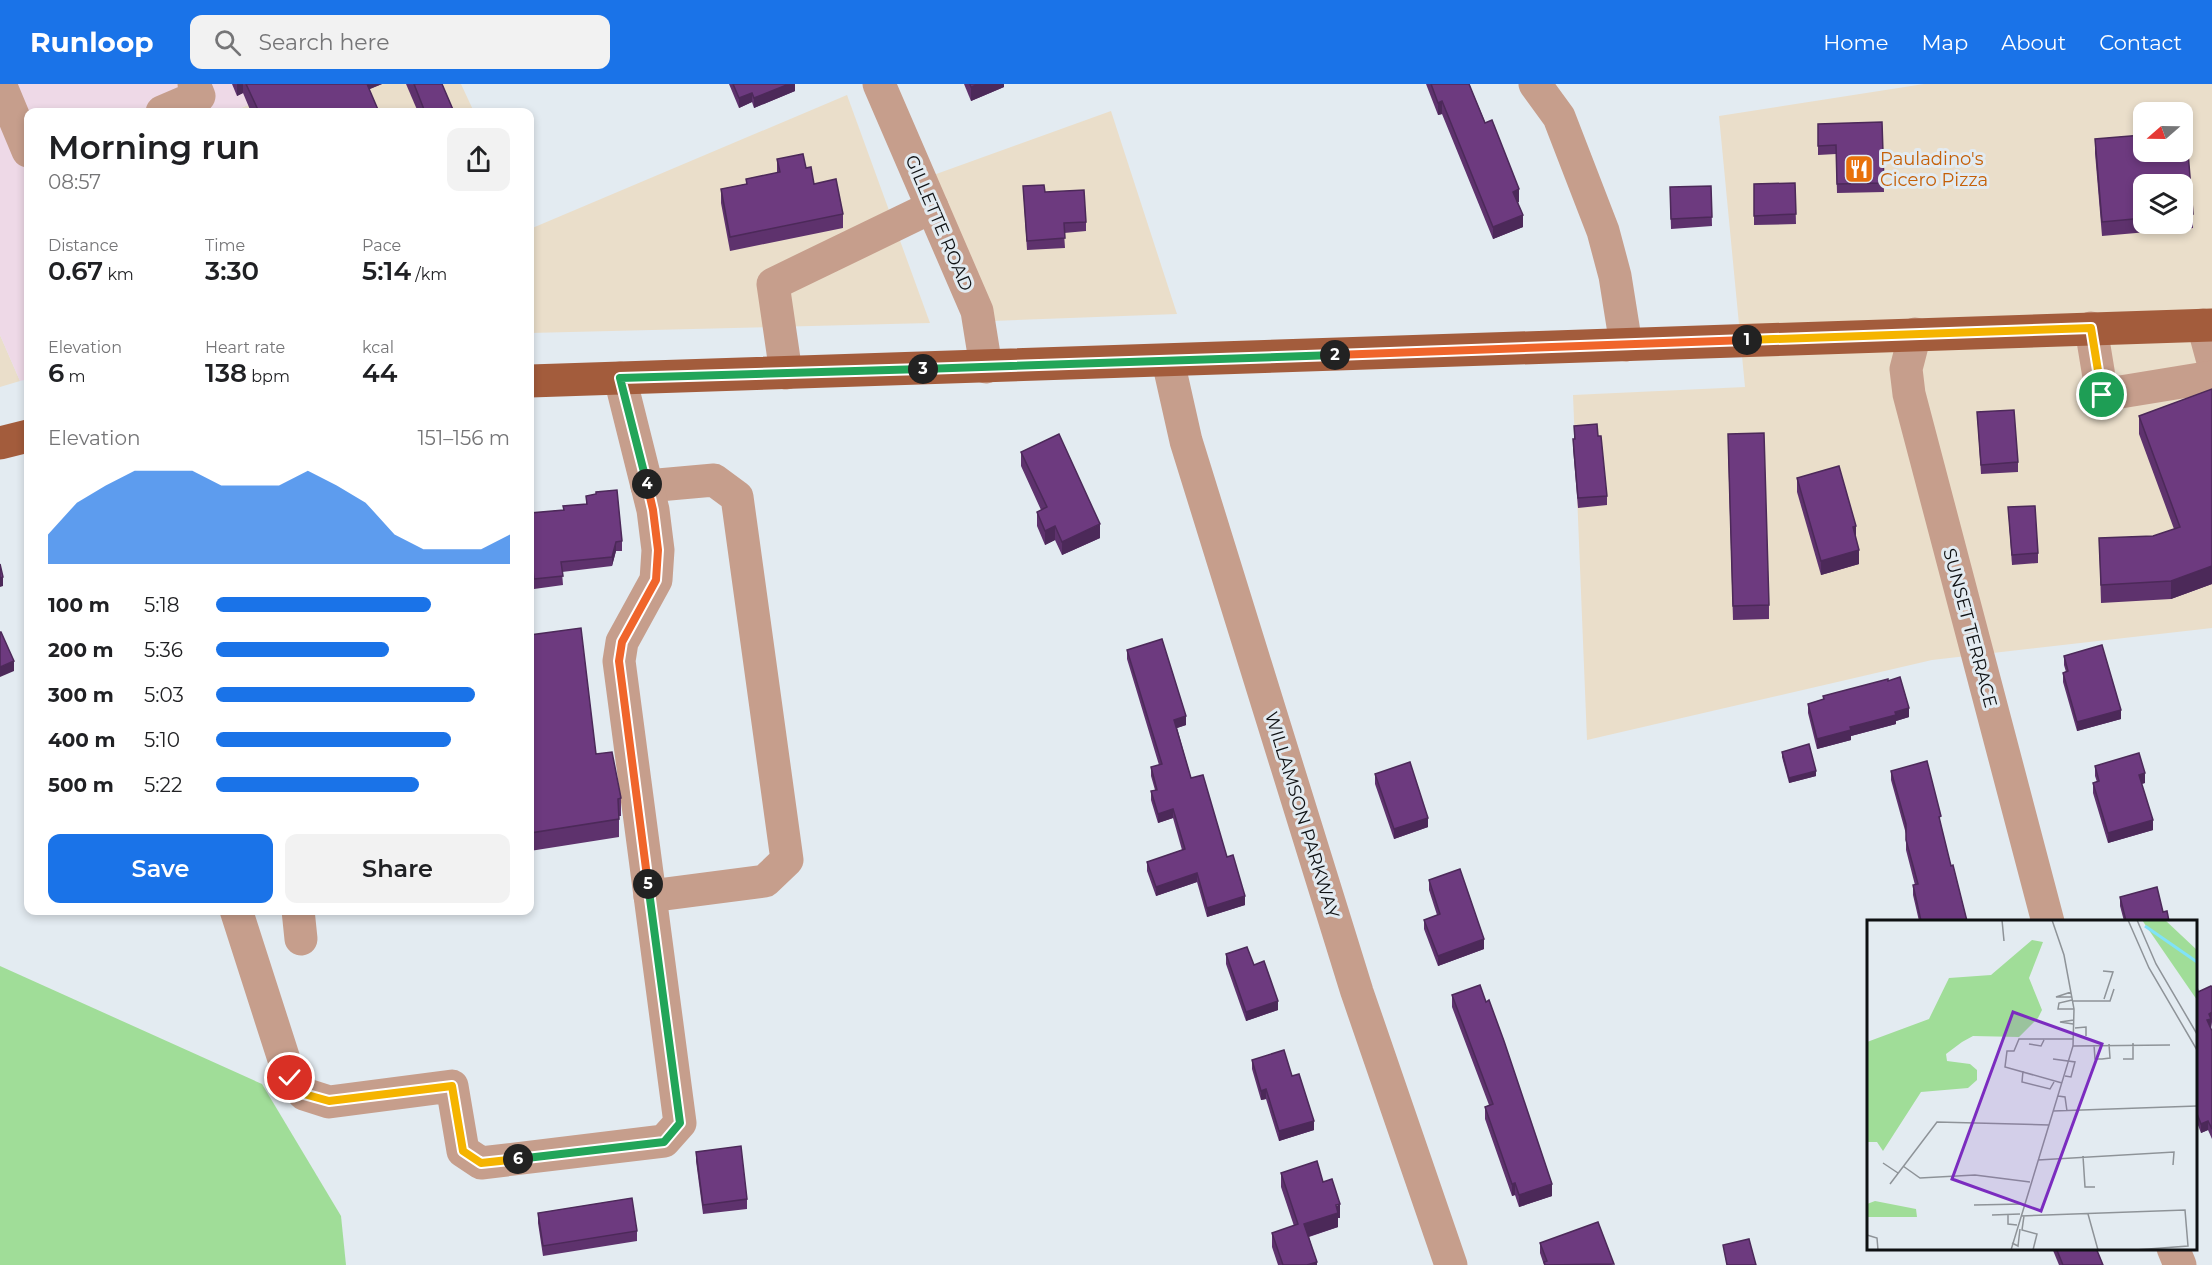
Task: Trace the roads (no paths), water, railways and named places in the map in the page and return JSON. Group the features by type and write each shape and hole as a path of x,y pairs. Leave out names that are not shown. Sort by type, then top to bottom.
{"main road":[{"path":"534,381 2208,325"},
{"path":"0,443 24,437"}],"street":[{"path":"1,84 24,141"},
{"path":"171,108 199,96 194,84"},
{"name":"GILLETTE ROAD","path":"879,84 977,310 986,367"},
{"path":"1535,84 1559,117 1603,231 1615,276 1626,345"},
{"path":"786,373 773,284 932,207"},
{"path":"2208,325 2212,358"},
{"path":"2091,328 2102,395 2212,377"},
{"name":"SUNSET TERRACE","path":"1915,334 1906,369 1909,394 2048,920"},
{"name":"WILLAMSON PARKWAY","path":"1168,361 1186,441 1357,992 1451,1265"},
{"path":"238,915 290,1078 304,1094 329,1101 452,1086 463,1151 481,1163 664,1142 680,1123 619,661 622,642 656,580 658,550 653,510 620,378"},
{"path":"647,486 714,480 737,497 788,860 765,881 650,896"},
{"path":"2174,1250 2180,1265"}],"place":[{"name":"Pauladino's Cicero Pizza","path":"1859,169"}]}
